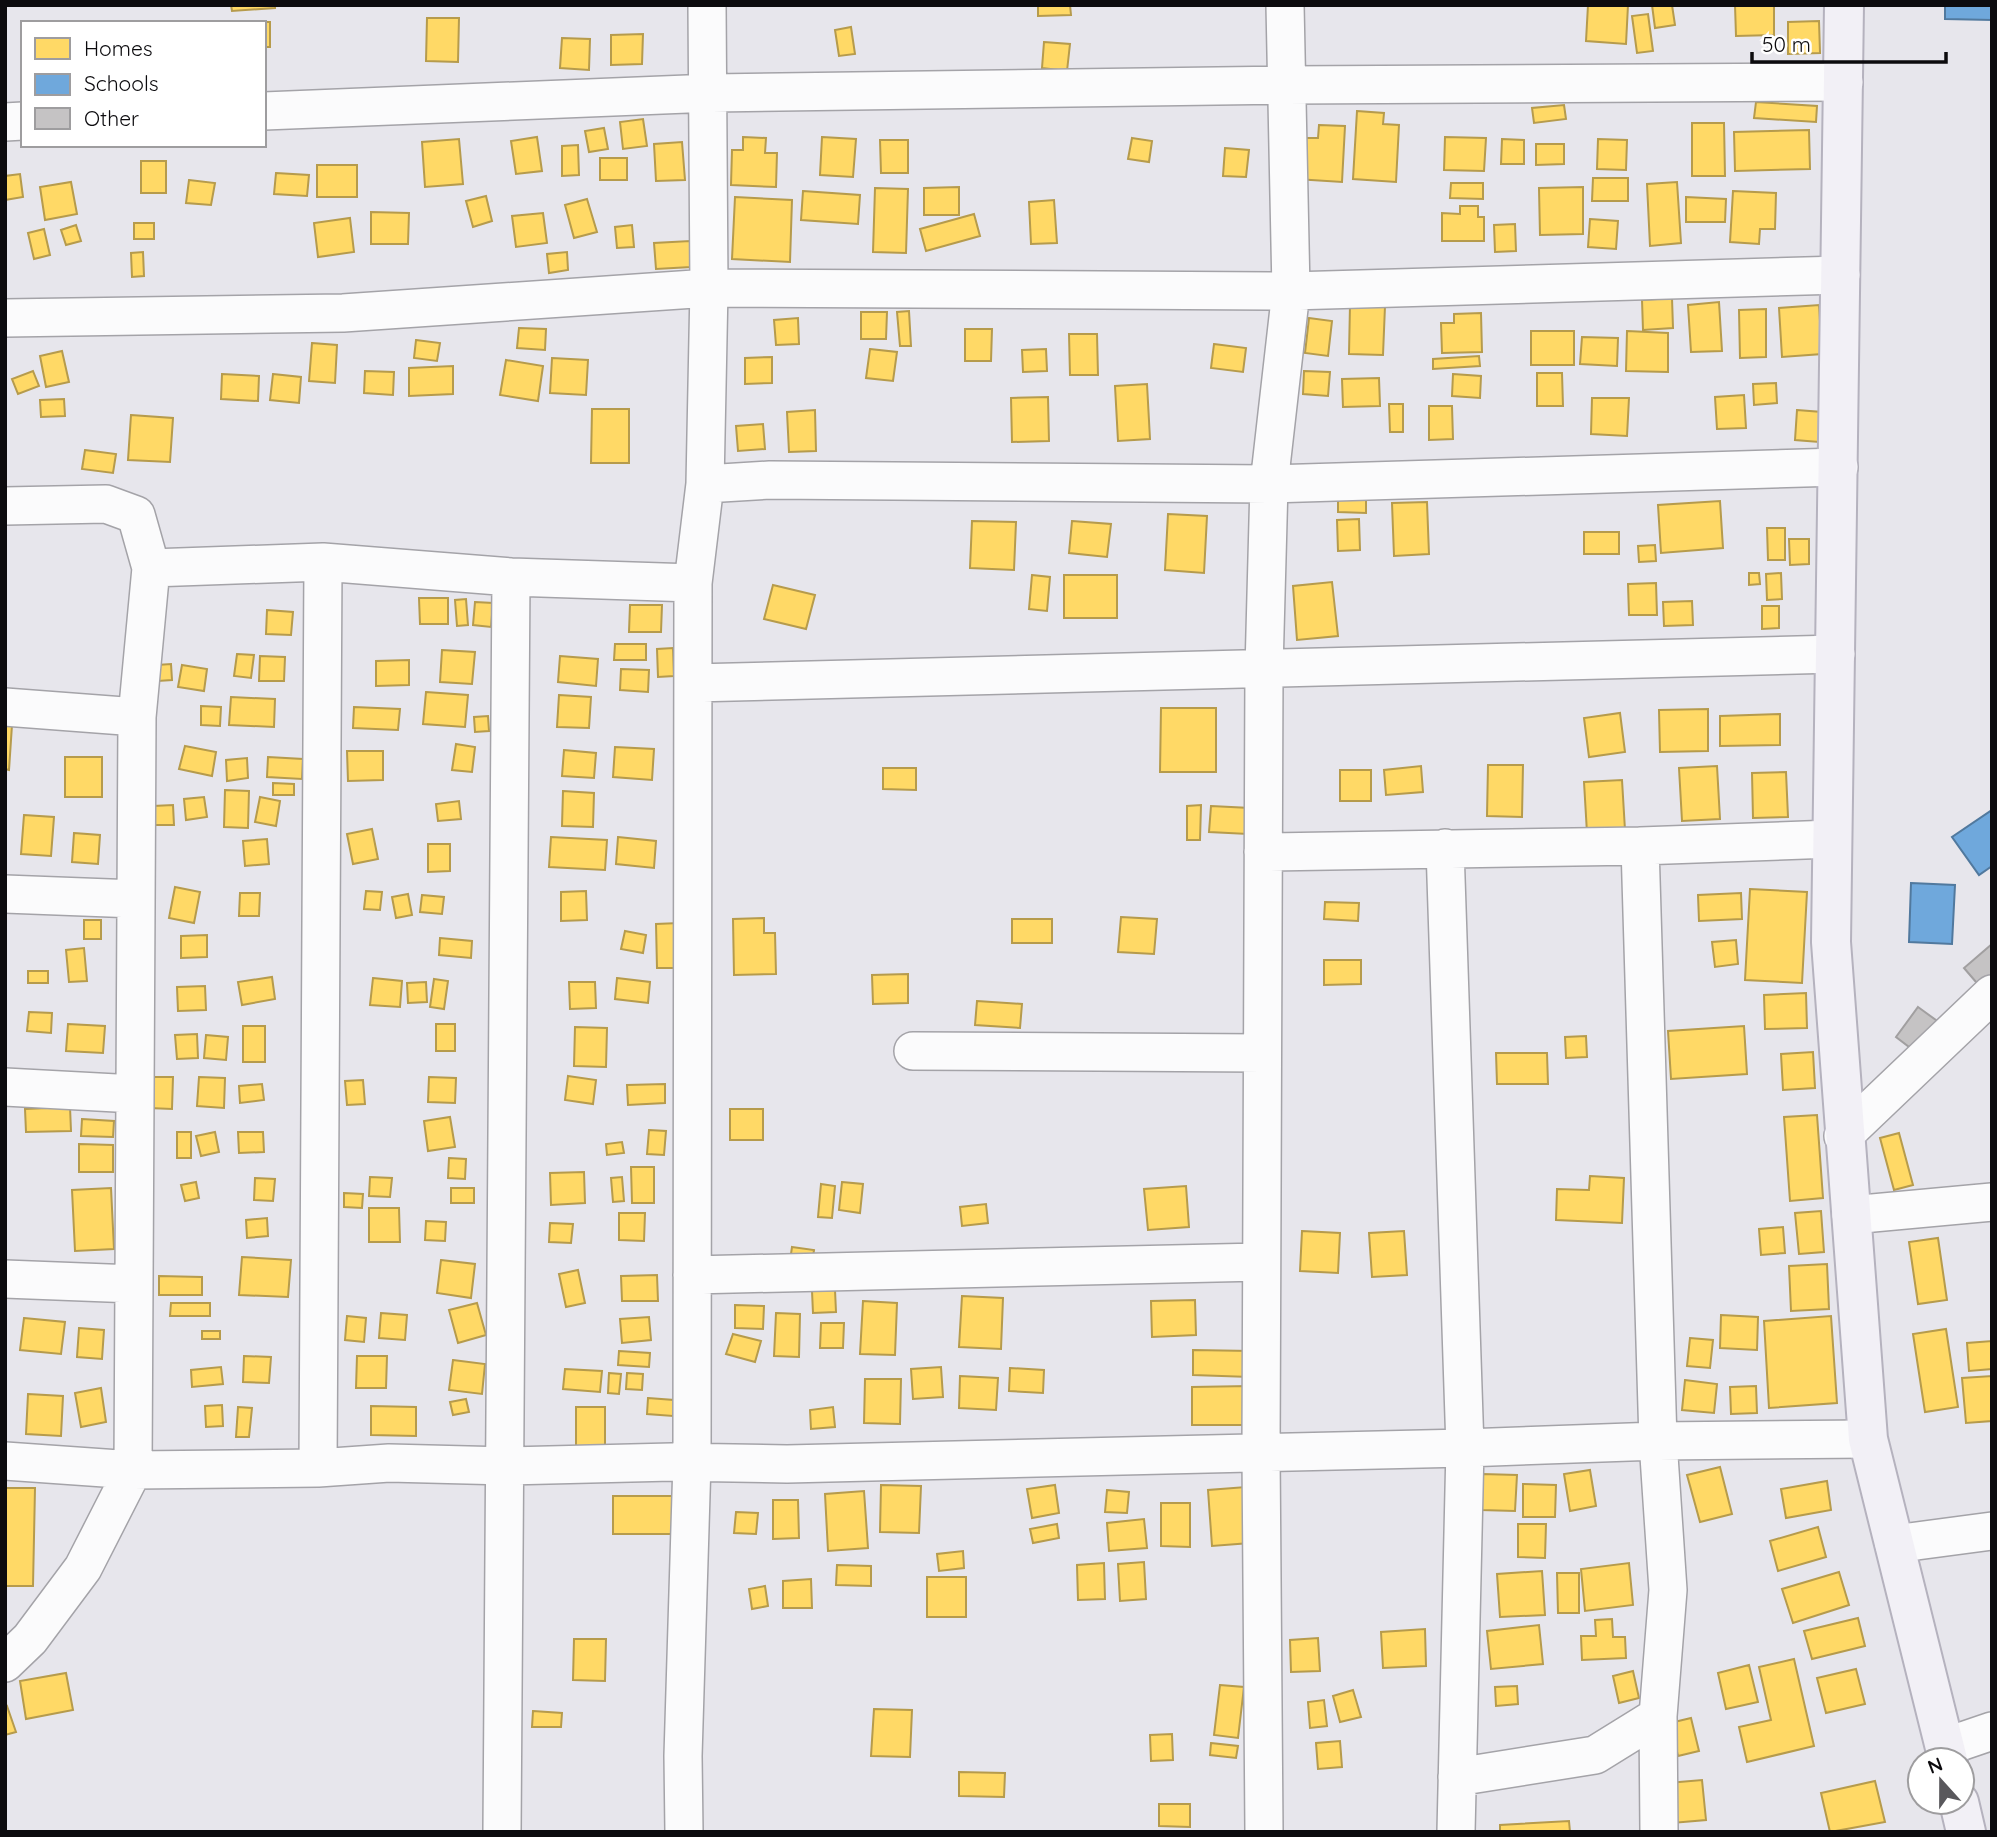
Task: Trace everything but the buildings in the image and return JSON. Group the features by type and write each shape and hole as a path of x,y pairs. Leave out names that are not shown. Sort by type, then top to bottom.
{"main road":[{"path":"1844,5 1831,942 1843,1136 1868,1439 1945,1746"}],"street":[{"path":"684,1832 683,1756 692,1462 693,583 705,484 709,288 705,94 707,5"},
{"path":"1264,1832 1261,1262 1264,669 1269,484 1291,291 1285,5"},
{"path":"266,111 705,94 1286,85 1844,82"},
{"path":"5,318 343,313 709,288 1291,291 1841,275"},
{"path":"705,484 770,480 1269,484 1839,467"},
{"path":"5,506 106,504 136,515 151,568 137,717 133,1470 83,1568 30,1639 5,1663"},
{"path":"151,568 323,562 511,577 693,583"},
{"path":"318,1468 323,562"},
{"path":"502,1832 507,1466 511,577"},
{"path":"693,683 1836,654"},
{"path":"5,707 137,717"},
{"path":"1263,852 1640,846 1832,839"},
{"path":"1640,846 1658,1441 1668,1590 1658,1716 1658,1832"},
{"path":"1445,848 1465,1448 1456,1832"},
{"path":"5,894 136,899"},
{"path":"1843,1136 1992,994"},
{"path":"913,1051 1262,1053"},
{"path":"5,1087 135,1094"},
{"path":"1851,1214 1992,1202"},
{"path":"692,1275 1261,1262"},
{"path":"5,1279 134,1284"},
{"path":"5,1461 133,1470 318,1468 389,1463 507,1466 692,1462 786,1464 1658,1441 1868,1439"},
{"path":"1894,1544 1992,1531"},
{"path":"1457,1777 1595,1755 1658,1716"},
{"path":"1961,1746 1992,1731"}]}
